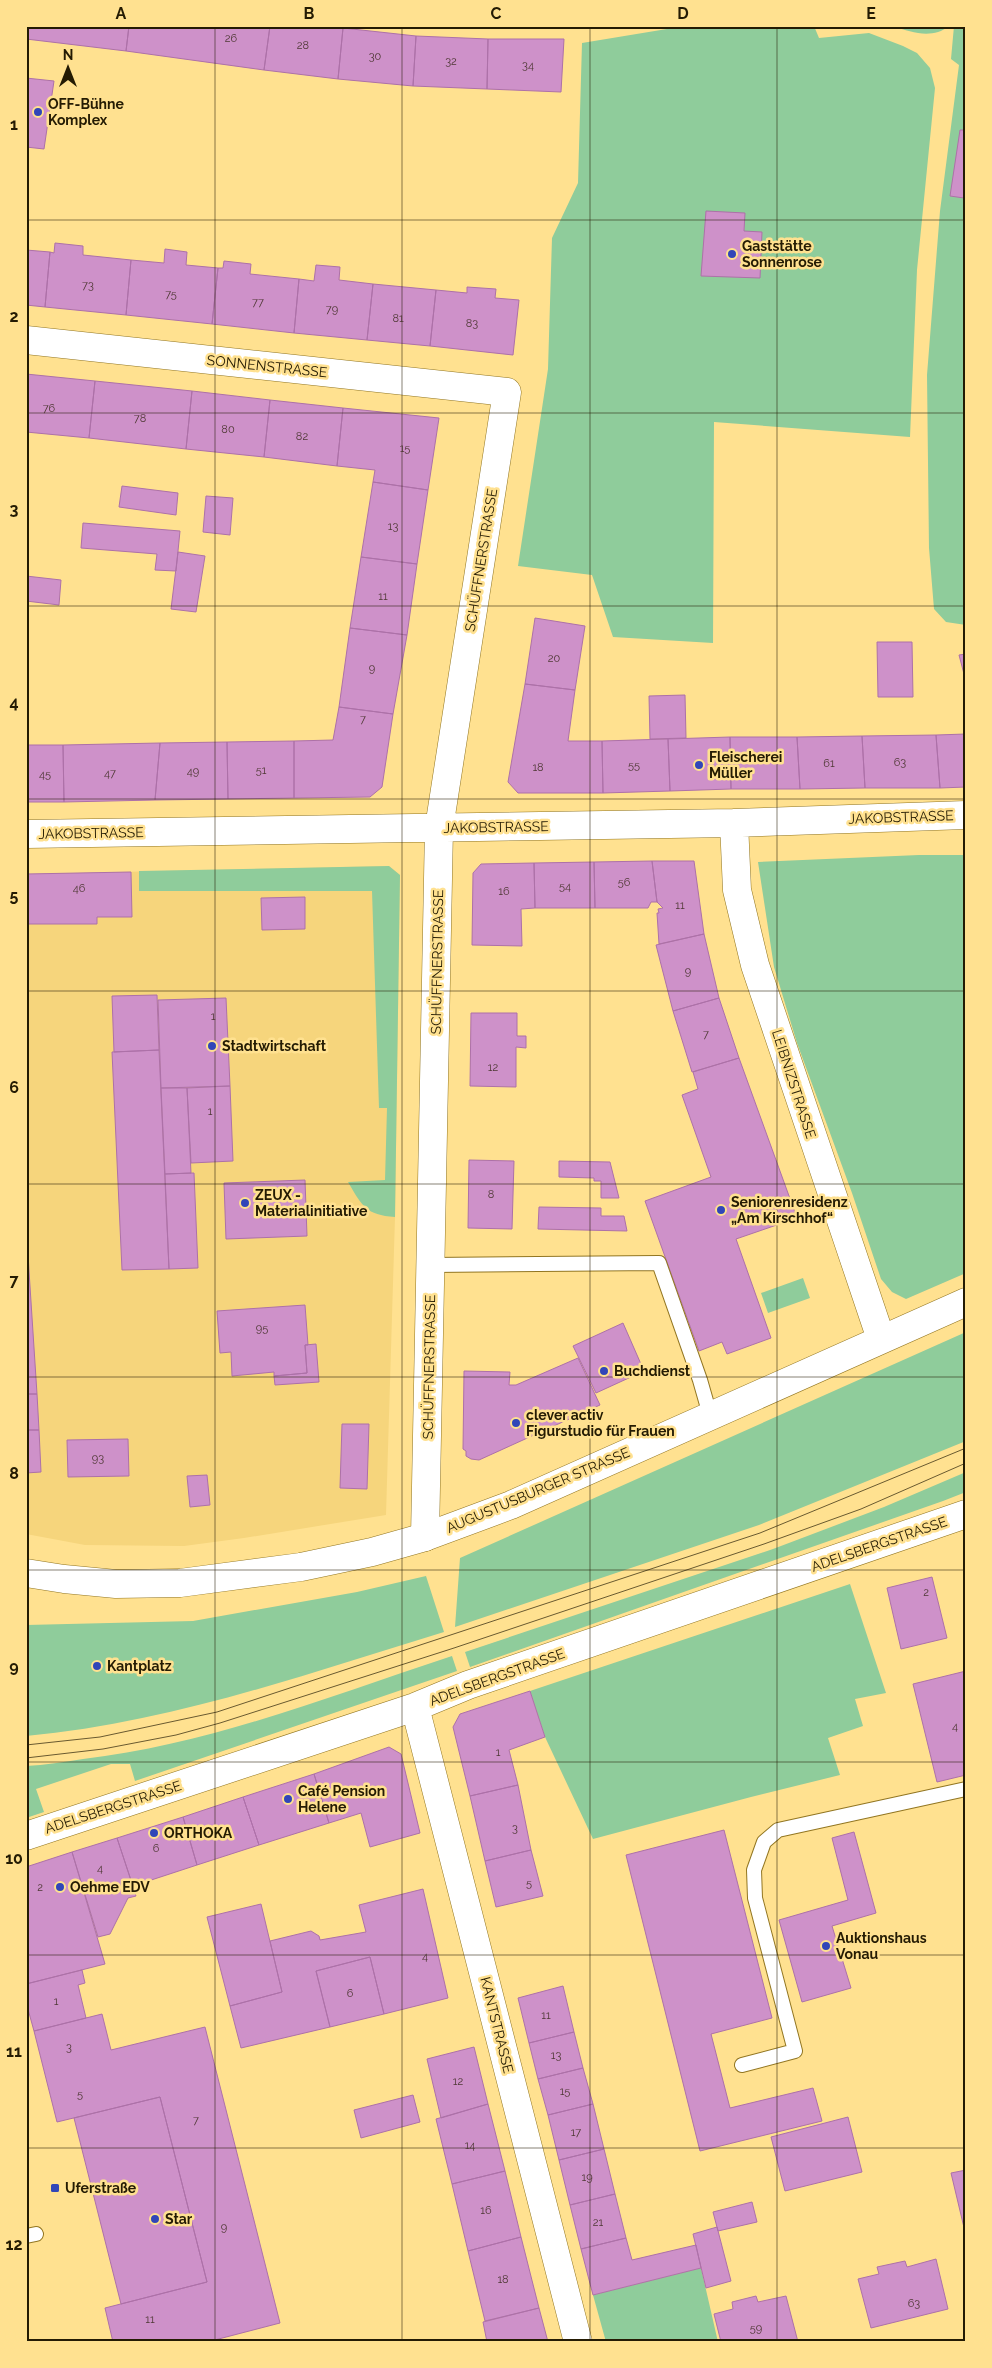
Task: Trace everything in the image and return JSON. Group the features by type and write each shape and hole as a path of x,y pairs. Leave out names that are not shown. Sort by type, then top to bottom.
{"street":[{"name":"SONNENSTRASSE","path":"26,340 507,392"},
{"name":"SCHÜFFNERSTRASSE","path":"425,1537 439,828 507,392"},
{"name":"JAKOBSTRASSE","path":"26,834 734,823 966,815"},
{"name":"LEIBNIZSTRASSE","path":"734,823 737,890 755,966 880,1339"},
{"name":"AUGUSTUSBURGER STRASSE","path":"26,1573 116,1584 180,1583 301,1567 372,1552 425,1537 511,1505 966,1302"},
{"name":"ADELSBERGSTRASSE","path":"26,1836 415,1707 468,1685 966,1514"},
{"name":"KANTSTRASSE","path":"415,1707 578,2342"}],"lane":[{"path":"431,1265 659,1263 700,1380 710,1415"},
{"path":"742,2065 795,2051 755,1898 754,1870 764,1842 778,1830 966,1789"}],"shaded area":[{"name":"Stadtwirtschaft","path":"389,866 400,875 395,1217 386,1515 184,1546 85,1545 26,1534 26,874"}],"green space":[{"path":"685,26 814,26 819,38 869,33 917,53 930,68 935,88 917,270 910,437 714,422 713,643 613,637 592,575 518,566 548,369 552,238 578,183 582,43"},
{"path":"894,26 949,26 943,30 922,34"},
{"path":"954,26 966,26 966,625 946,622 934,609 929,548 927,375 940,211 959,65 951,59"},
{"path":"919,855 966,855 966,1273 906,1299 892,1292 881,1279 852,1193 797,1043 774,967 758,862"},
{"path":"389,866 400,875 395,1217 377,1214 366,1208 348,1182 385,1180 387,1108 379,1108 372,891 139,891 139,871"},
{"path":"803,1278 810,1298 768,1313 761,1293"},
{"path":"966,1332 966,1441 759,1525 455,1627 460,1558"},
{"path":"966,1472 966,1492 470,1667 465,1652 773,1549 884,1507"},
{"path":"426,1576 444,1632 289,1680 185,1708 80,1730 26,1736 26,1625 193,1621 357,1592"},
{"path":"850,1584 886,1693 855,1699 863,1726 828,1738 840,1775 593,1839 545,1737 530,1691"},
{"path":"452,1656 457,1671 135,1781 130,1764 111,1764 36,1789 44,1812 26,1818 26,1766 130,1752 224,1730 270,1717"},
{"path":"701,2268 718,2342 606,2342 593,2295"}],"building":[{"path":"26,26 129,26 126,51 26,39"},
{"path":"129,26 270,26 264,70 126,51"},
{"path":"270,26 343,28 338,79 264,70"},
{"path":"343,28 416,36 413,86 338,79"},
{"path":"416,36 488,39 487,89 413,86"},
{"path":"488,39 564,39 561,92 487,89"},
{"name":"OFF-Bühne Komplex","path":"26,78 54,81 44,149 26,147"},
{"path":"960,130 966,130 964,198 950,196"},
{"name":"Gaststätte Sonnenrose","path":"706,211 745,213 744,231 762,232 760,278 701,276"},
{"path":"55,243 83,246 83,255 131,260 126,315 45,307 50,252 54,253"},
{"path":"165,249 187,252 186,265 218,268 212,324 126,315 131,260 164,263"},
{"path":"26,250 50,252 45,307 26,305"},
{"path":"224,261 251,264 250,274 299,279 294,333 212,324 218,268 223,268"},
{"path":"316,265 340,267 339,280 373,284 367,340 294,333 299,279 314,281"},
{"path":"373,284 436,290 430,346 367,340"},
{"path":"467,287 496,289 495,298 519,300 513,355 430,346 436,290 467,293"},
{"path":"26,374 95,381 89,438 26,432"},
{"path":"95,381 192,391 186,449 89,438"},
{"path":"192,391 270,400 264,457 186,449"},
{"path":"270,400 343,408 337,466 264,457"},
{"path":"343,408 439,418 428,490 373,482 375,470 337,466"},
{"path":"373,482 428,490 417,564 361,557"},
{"path":"122,486 178,493 176,515 119,507"},
{"path":"206,496 233,498 230,535 203,532"},
{"path":"83,523 180,531 176,571 155,570 157,554 81,548"},
{"path":"178,552 205,556 196,612 171,609"},
{"path":"361,557 417,564 407,635 350,628"},
{"path":"26,576 61,580 59,605 26,601"},
{"path":"535,618 585,626 575,690 525,684"},
{"path":"350,628 407,635 393,714 339,707"},
{"path":"877,642 912,642 913,697 878,697"},
{"path":"966,654 966,674 964,674 959,655"},
{"path":"525,684 575,690 568,741 602,741 603,793 518,793 508,782"},
{"path":"685,695 686,738 650,739 649,696"},
{"path":"339,707 393,714 382,787 370,797 294,798 294,741 333,740"},
{"path":"966,734 966,787 940,788 936,735"},
{"path":"936,735 940,788 865,788 862,736"},
{"path":"862,736 865,788 800,789 797,737"},
{"path":"730,737 731,789 670,791 668,739"},
{"path":"730,737 797,737 800,789 731,789"},
{"path":"668,739 670,791 603,793 602,741"},
{"path":"294,741 294,798 228,799 227,742"},
{"path":"227,742 228,799 155,800 160,743"},
{"path":"160,743 155,800 64,802 63,745"},
{"path":"26,745 63,745 64,802 26,802"},
{"path":"652,861 694,861 704,934 659,944 657,913 659,913 658,909 663,908 657,902"},
{"path":"652,861 657,902 651,902 648,908 595,908 594,862"},
{"path":"594,862 595,908 535,908 534,863"},
{"path":"534,863 535,908 521,909 522,946 472,945 473,873 481,864"},
{"path":"131,872 132,917 97,917 97,924 26,924 26,874"},
{"path":"305,897 305,929 262,930 261,898"},
{"path":"704,934 719,998 673,1011 656,945"},
{"path":"157,995 159,1050 114,1052 112,996"},
{"path":"226,998 230,1086 161,1088 158,1000"},
{"path":"719,998 739,1058 692,1072 673,1011"},
{"path":"471,1013 517,1013 517,1036 526,1036 526,1048 516,1047 516,1087 470,1086"},
{"path":"159,1050 169,1269 122,1270 112,1052"},
{"name":"Seniorenresidenz „Am Kirschhof“","path":"739,1058 797,1218 736,1239 771,1338 727,1354 722,1342 699,1351 645,1201 711,1177 682,1095 698,1089 693,1072"},
{"path":"230,1086 233,1161 191,1163 187,1088"},
{"path":"161,1088 187,1088 191,1173 165,1174"},
{"path":"469,1160 514,1161 512,1229 468,1228"},
{"path":"559,1161 610,1162 619,1198 601,1198 601,1181 594,1181 594,1178 559,1177"},
{"path":"194,1173 198,1268 169,1269 165,1174"},
{"path":"305,1180 307,1236 226,1239 224,1183"},
{"path":"539,1207 601,1208 601,1216 624,1216 627,1231 538,1229"},
{"path":"26,1216 29,1271 26,1271"},
{"path":"26,1271 29,1271 37,1394 26,1394"},
{"path":"305,1305 308,1345 305,1345 307,1373 274,1376 274,1372 232,1376 231,1352 220,1353 217,1311"},
{"path":"623,1323 644,1371 596,1393 573,1346"},
{"path":"316,1344 319,1382 275,1385 274,1376 307,1373 305,1345"},
{"path":"578,1358 600,1405 479,1460 466,1456 466,1451 463,1449 464,1371 510,1372 509,1385 516,1385"},
{"path":"26,1394 37,1394 39,1430 26,1430"},
{"path":"342,1424 369,1424 367,1489 340,1488"},
{"path":"26,1430 39,1430 41,1472 26,1473"},
{"path":"128,1439 129,1476 68,1477 67,1440"},
{"path":"207,1475 210,1505 190,1507 187,1476"},
{"path":"932,1577 947,1638 901,1649 887,1588"},
{"path":"966,1671 966,1775 937,1782 913,1684"},
{"path":"530,1691 545,1737 509,1750 518,1785 470,1796 453,1727 460,1714"},
{"path":"389,1747 401,1754 420,1833 370,1847 361,1813 329,1823 314,1774"},
{"path":"314,1774 329,1823 259,1845 243,1797"},
{"path":"518,1785 531,1850 485,1861 470,1796"},
{"path":"243,1797 259,1845 197,1865 183,1817"},
{"path":"183,1817 197,1865 133,1886 117,1838"},
{"path":"724,1830 772,2018 711,2034 730,2108 813,2088 822,2121 700,2151 626,1855"},
{"path":"854,1832 876,1913 832,1926 851,1988 802,2002 779,1920 848,1900 832,1838"},
{"path":"117,1838 136,1896 128,1898 110,1934 98,1937 72,1852"},
{"path":"531,1850 543,1896 496,1907 485,1861"},
{"path":"72,1852 105,1964 26,1984 26,1867"},
{"path":"423,1889 448,1998 384,2014 370,1957 316,1971 330,2027 241,2048 230,2006 282,1992 270,1941 311,1931 319,1936 320,1940 366,1932 359,1905"},
{"path":"261,1904 282,1992 230,2006 207,1917"},
{"path":"370,1957 384,2014 330,2027 316,1971"},
{"path":"82,1970 85,1983 78,1985 86,2018 34,2031 26,2002 26,1984"},
{"path":"563,1986 574,2032 529,2043 518,1998"},
{"path":"102,2014 111,2050 205,2027 280,2323 207,2342 113,2342 105,2308 207,2282 160,2097 57,2122 34,2031"},
{"path":"574,2032 583,2068 538,2079 529,2043"},
{"path":"474,2047 488,2104 441,2118 427,2059"},
{"path":"583,2068 593,2104 548,2115 538,2079"},
{"path":"413,2095 420,2122 361,2138 354,2110"},
{"path":"160,2097 207,2282 121,2304 74,2118"},
{"path":"488,2104 505,2171 452,2184 436,2119"},
{"path":"593,2104 604,2149 559,2160 548,2115"},
{"path":"848,2117 862,2172 785,2191 771,2137"},
{"path":"604,2149 615,2194 570,2205 559,2160"},
{"path":"966,2170 966,2236 951,2173"},
{"path":"505,2171 521,2237 468,2251 452,2184"},
{"path":"615,2194 626,2238 581,2249 570,2205"},
{"path":"752,2202 757,2222 718,2231 713,2212"},
{"path":"717,2227 731,2281 706,2288 693,2234"},
{"path":"521,2237 539,2308 485,2321 468,2251"},
{"path":"626,2238 632,2260 696,2245 701,2268 593,2295 581,2249"},
{"path":"936,2259 948,2309 871,2328 858,2279 879,2274 877,2267 905,2261 907,2267"},
{"path":"756,2296 758,2302 786,2296 798,2342 721,2342 714,2314 733,2309 732,2302"},
{"path":"539,2308 548,2342 487,2342 483,2322"}],"tram line":[{"path":"26,1745 100,1737 217,1712 760,1533 966,1448"},
{"path":"26,1758 103,1749 176,1735 220,1723 454,1648 764,1544 861,1509 966,1463"}],"place":[{"name":"OFF-Bühne Komplex","path":"38,112"},
{"name":"Gaststätte Sonnenrose","path":"732,254"},
{"name":"Fleischerei Müller","path":"699,765"},
{"name":"Stadtwirtschaft","path":"212,1046"},
{"name":"ZEUX - Materialinitiative","path":"245,1203"},
{"name":"Seniorenresidenz „Am Kirschhof“","path":"721,1210"},
{"name":"Buchdienst","path":"604,1371"},
{"name":"clever activ Figurstudio für Frauen","path":"516,1423"},
{"name":"Kantplatz","path":"97,1666"},
{"name":"Café Pension Helene","path":"288,1799"},
{"name":"ORTHOKA","path":"154,1833"},
{"name":"Oehme EDV","path":"60,1887"},
{"name":"Auktionshaus Vonau","path":"826,1946"},
{"name":"Uferstraße","path":"55,2188"},
{"name":"Star","path":"155,2219"}]}
